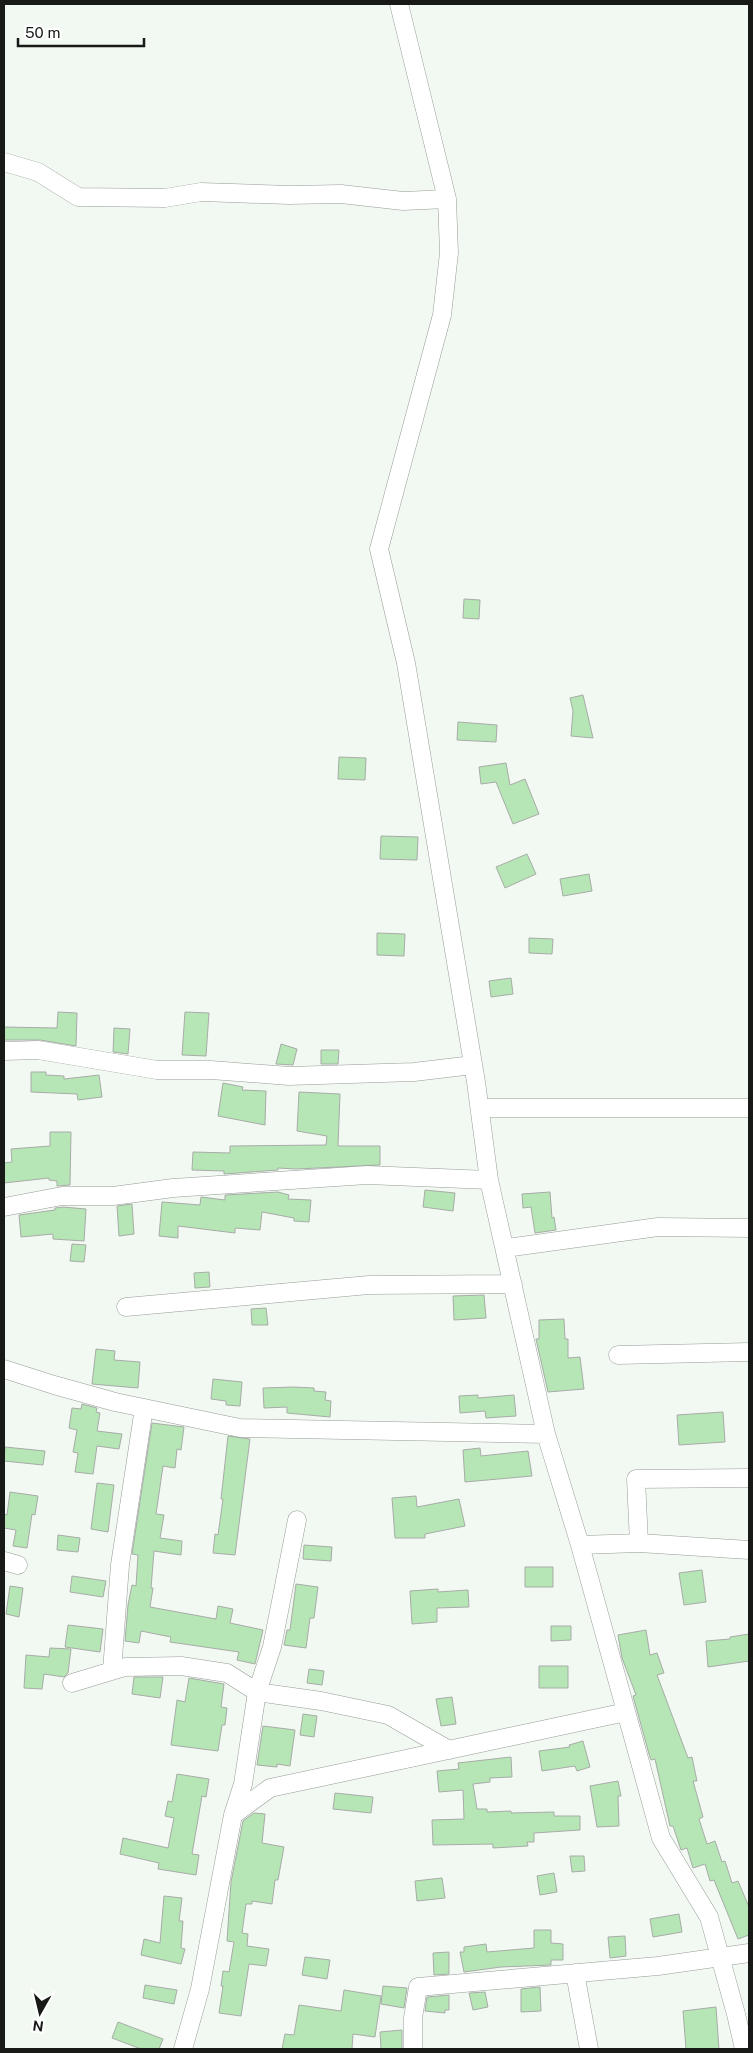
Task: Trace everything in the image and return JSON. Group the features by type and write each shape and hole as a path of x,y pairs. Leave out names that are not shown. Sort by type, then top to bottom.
{"street":[{"path":"399,4 447,199 449,253 442,315 379,549 406,663 480,1108 489,1180 506,1248 546,1434 580,1545 661,1838 709,1917 744,2049"},
{"path":"4,162 38,172 78,196 166,198 201,192 289,195 341,194 403,201 447,199"},
{"path":"4,1051 38,1050 157,1070 211,1070 289,1076 414,1072 473,1065"},
{"path":"480,1108 749,1108"},
{"path":"4,1207 62,1196 114,1196 173,1188 367,1175 489,1180"},
{"path":"506,1248 658,1227 749,1228"},
{"path":"126,1307 369,1285 513,1284"},
{"path":"618,1355 749,1352"},
{"path":"4,1369 54,1385 144,1408 240,1428 546,1434"},
{"path":"112,1671 120,1565 144,1408"},
{"path":"640,1543 636,1479 749,1478"},
{"path":"183,2049 200,1988 233,1816 243,1784 257,1692 272,1647 297,1520"},
{"path":"580,1545 640,1543 749,1550"},
{"path":"72,1683 125,1667 190,1668 227,1673 257,1692 321,1701 388,1715 449,1750"},
{"path":"233,1816 270,1788 626,1712"},
{"path":"413,2049 418,1986 658,1966 749,1953"},
{"path":"575,1973 589,2049"}],"building":[{"path":"464,599 480,600 479,619 463,618"},
{"path":"583,695 593,738 571,736 573,711 570,698"},
{"path":"458,722 497,725 496,742 457,740"},
{"path":"339,757 366,758 365,780 338,779"},
{"path":"506,763 510,785 525,779 539,814 513,824 496,782 481,784 479,767"},
{"path":"381,836 418,837 417,860 380,859"},
{"path":"527,854 536,874 505,888 496,867"},
{"path":"589,874 592,891 563,896 560,879"},
{"path":"377,933 405,934 404,956 377,955"},
{"path":"529,938 553,939 552,954 529,953"},
{"path":"511,978 513,994 491,997 489,981"},
{"path":"58,1012 77,1013 76,1046 40,1040 4,1040 4,1027 57,1028"},
{"path":"185,1012 209,1013 206,1056 182,1055"},
{"path":"114,1028 130,1029 128,1054 113,1052"},
{"path":"281,1044 297,1049 293,1065 276,1064"},
{"path":"321,1050 339,1050 338,1064 321,1064"},
{"path":"31,1072 46,1072 46,1075 64,1076 64,1079 99,1075 102,1097 78,1100 77,1094 31,1092"},
{"path":"223,1083 243,1087 242,1090 266,1091 265,1125 218,1116"},
{"path":"299,1092 340,1094 338,1146 380,1146 380,1165 296,1169 278,1168 278,1170 224,1174 224,1171 192,1170 193,1152 230,1153 230,1146 326,1145 327,1136 297,1131"},
{"path":"50,1132 71,1132 70,1185 57,1186 57,1181 49,1180 49,1178 4,1183 4,1163 12,1162 11,1149 50,1146"},
{"path":"425,1190 455,1193 453,1211 423,1207"},
{"path":"278,1192 289,1195 288,1199 311,1200 309,1222 294,1221 294,1218 262,1212 260,1230 235,1228 235,1233 178,1226 178,1238 159,1236 162,1202 200,1205 201,1197 225,1200 225,1195"},
{"path":"550,1192 552,1218 554,1217 556,1230 535,1233 531,1207 523,1208 522,1194"},
{"path":"132,1204 134,1234 119,1236 117,1206"},
{"path":"55,1208 86,1209 84,1241 53,1239 53,1234 21,1237 19,1215 55,1210"},
{"path":"72,1244 86,1245 84,1262 70,1261"},
{"path":"209,1272 210,1287 195,1288 194,1273"},
{"path":"484,1295 486,1318 454,1320 453,1296"},
{"path":"266,1308 268,1325 252,1325 251,1309"},
{"path":"564,1319 565,1339 568,1339 568,1358 580,1357 584,1389 548,1392 536,1339 539,1339 539,1320"},
{"path":"96,1349 115,1351 114,1360 140,1362 138,1388 92,1384"},
{"path":"213,1379 242,1382 240,1406 226,1405 226,1401 211,1399"},
{"path":"263,1388 314,1388 314,1391 326,1392 325,1400 331,1401 330,1417 287,1413 287,1407 264,1408"},
{"path":"478,1395 478,1398 514,1395 516,1416 486,1418 485,1411 460,1413 459,1396"},
{"path":"82,1404 97,1408 96,1412 100,1413 97,1431 122,1434 119,1449 97,1446 93,1474 75,1472 78,1453 73,1452 77,1430 69,1428 72,1408 81,1409"},
{"path":"723,1412 725,1442 679,1445 677,1415"},
{"path":"152,1423 184,1427 181,1450 177,1449 175,1468 163,1466 156,1514 164,1515 160,1538 182,1541 181,1555 154,1551 151,1588 153,1588 150,1607 216,1619 218,1606 233,1609 230,1623 263,1630 255,1664 237,1660 239,1652 170,1642 171,1637 141,1631 139,1643 125,1641 132,1585 136,1586 138,1555 132,1554"},
{"path":"228,1436 250,1439 235,1555 213,1553 215,1534 218,1535 223,1499 221,1499"},
{"path":"5,1447 45,1451 43,1465 4,1461"},
{"path":"480,1448 481,1456 528,1451 532,1476 465,1482 463,1450"},
{"path":"97,1483 114,1485 108,1532 91,1529"},
{"path":"10,1492 38,1496 35,1515 32,1514 27,1548 13,1546 16,1530 4,1528 4,1514 7,1515"},
{"path":"416,1496 417,1507 459,1499 465,1526 425,1534 425,1538 395,1538 392,1498"},
{"path":"58,1535 80,1538 78,1552 57,1550"},
{"path":"304,1545 332,1547 331,1561 303,1559"},
{"path":"525,1567 553,1567 553,1587 525,1587"},
{"path":"702,1570 706,1602 684,1605 679,1573"},
{"path":"72,1576 106,1581 103,1597 70,1592"},
{"path":"296,1584 318,1587 314,1618 310,1618 306,1648 284,1645 287,1630 290,1630"},
{"path":"10,1586 23,1588 19,1617 6,1614"},
{"path":"438,1589 438,1592 468,1590 469,1607 437,1608 437,1622 412,1624 410,1591"},
{"path":"68,1625 103,1629 100,1652 65,1647"},
{"path":"551,1626 571,1626 571,1640 551,1641"},
{"path":"646,1630 650,1655 657,1653 664,1673 657,1675 688,1758 692,1757 697,1781 693,1781 703,1817 699,1819 707,1844 715,1841 722,1862 725,1861 732,1883 738,1881 749,1907 749,1935 738,1939 714,1880 710,1881 705,1864 693,1868 687,1848 681,1850 673,1826 670,1826 655,1759 651,1760 649,1754 633,1696 636,1695 622,1658 618,1635"},
{"path":"749,1634 749,1661 708,1667 706,1641 730,1639 730,1637"},
{"path":"50,1648 71,1649 68,1673 64,1677 44,1674 42,1689 24,1688 26,1655 49,1657"},
{"path":"539,1666 568,1666 568,1688 539,1688"},
{"path":"309,1669 324,1671 322,1685 307,1683"},
{"path":"134,1677 163,1677 160,1698 132,1694"},
{"path":"189,1678 224,1684 221,1707 227,1708 225,1725 222,1725 218,1751 171,1745 177,1700 185,1702"},
{"path":"452,1697 456,1724 441,1726 436,1699"},
{"path":"303,1714 317,1716 314,1737 300,1735"},
{"path":"263,1726 295,1730 290,1766 277,1764 277,1767 257,1765"},
{"path":"583,1741 590,1767 577,1771 575,1766 542,1771 539,1751 570,1747 569,1745"},
{"path":"511,1757 512,1777 490,1778 490,1782 473,1784 477,1809 487,1809 487,1812 554,1812 554,1816 580,1816 580,1830 534,1833 534,1842 527,1842 528,1846 493,1848 493,1844 433,1845 432,1820 464,1819 463,1790 439,1792 437,1771 459,1769 458,1763"},
{"path":"177,1774 209,1779 206,1797 202,1796 192,1854 199,1855 196,1875 158,1869 159,1863 120,1854 123,1838 168,1848 174,1818 165,1816 168,1801 172,1802"},
{"path":"618,1781 621,1796 618,1796 619,1826 597,1827 590,1786"},
{"path":"335,1793 373,1797 371,1813 333,1809"},
{"path":"254,1813 265,1814 262,1843 284,1847 278,1880 275,1880 272,1904 252,1901 252,1904 246,1904 242,1933 248,1934 247,1946 269,1949 266,1966 249,1964 241,2016 219,2013 223,1971 229,1972 234,1942 227,1941 231,1882 243,1821"},
{"path":"570,1856 584,1856 585,1871 572,1872"},
{"path":"554,1873 557,1892 540,1895 537,1876"},
{"path":"442,1878 445,1898 417,1901 415,1881"},
{"path":"164,1896 182,1898 179,1921 183,1921 181,1948 185,1949 181,1964 141,1955 144,1939 160,1943"},
{"path":"679,1914 682,1932 653,1937 650,1919"},
{"path":"534,1930 551,1930 551,1943 563,1944 563,1960 551,1960 551,1965 501,1967 464,1972 460,1952 464,1952 464,1947 486,1944 487,1952 534,1948"},
{"path":"625,1936 626,1956 610,1958 608,1937"},
{"path":"449,1952 449,1974 434,1975 433,1953"},
{"path":"305,1957 330,1960 327,1979 302,1975"},
{"path":"145,1985 177,1990 174,2004 143,1998"},
{"path":"383,1986 407,1988 404,2008 381,2004"},
{"path":"540,1987 541,2011 521,2012 521,1989"},
{"path":"344,1990 381,1996 375,2037 353,2034 352,2049 282,2049 285,2034 294,2035 299,2005 341,2011"},
{"path":"485,1992 488,2007 473,2010 469,1993"},
{"path":"449,1995 449,2010 445,2010 445,2013 425,2011 427,1997"},
{"path":"716,2007 719,2049 686,2049 683,2011"},
{"path":"118,2022 163,2039 159,2049 141,2049 112,2038"},
{"path":"402,2030 402,2049 381,2049 380,2032"}]}
